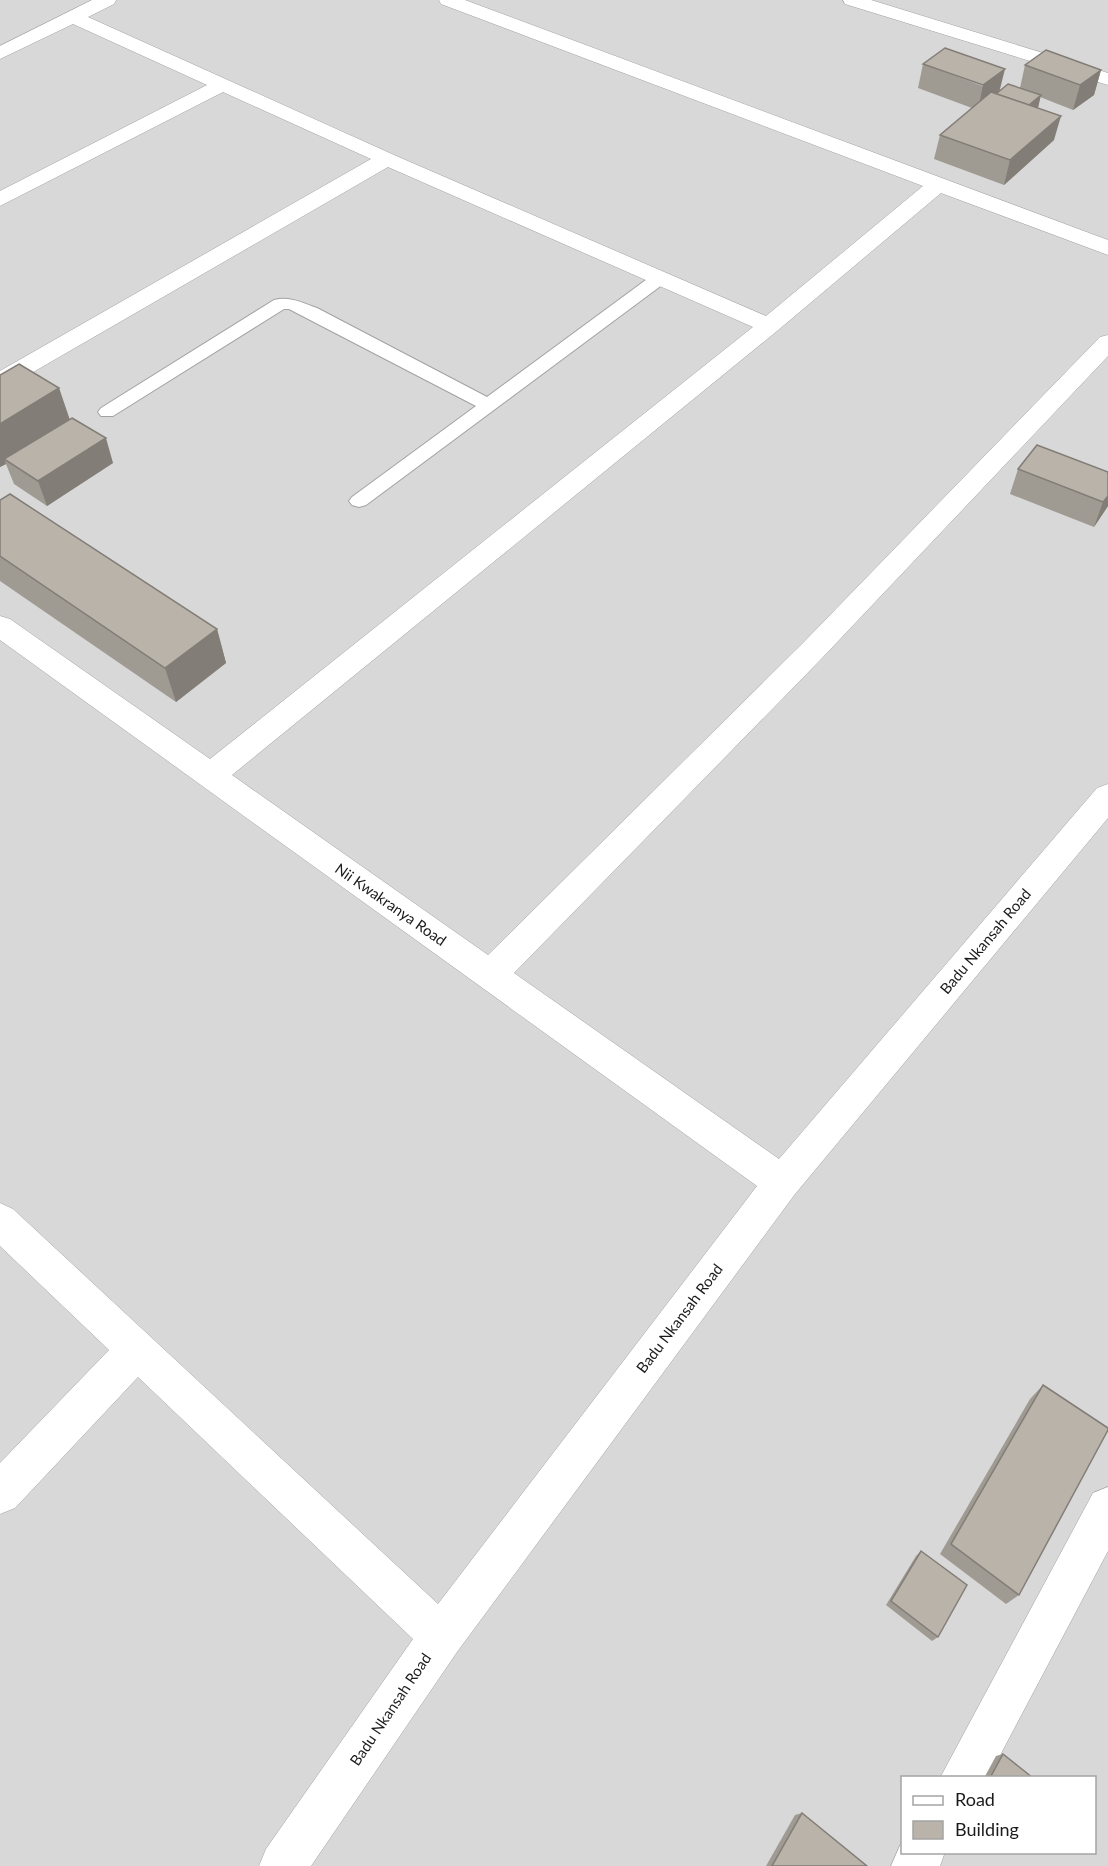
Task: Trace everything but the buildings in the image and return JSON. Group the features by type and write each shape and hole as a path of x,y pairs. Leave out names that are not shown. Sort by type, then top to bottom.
{"street":[{"path":"0,53 107,0"},
{"path":"448,0 1108,248"},
{"path":"852,0 1108,79"},
{"path":"74,17 387,159 769,326"},
{"path":"0,200 224,84"},
{"path":"0,381 387,159"},
{"path":"210,776 769,326 938,184"},
{"path":"491,974 813,650 1108,342"},
{"name":"Nii Kwakranya Road","path":"0,626 782,1182"},
{"name":"Badu Nkansah Road","path":"283,1866 441,1636 782,1182 1108,796"},
{"path":"0,1221 441,1636"},
{"path":"0,1493 137,1349"},
{"path":"964,1776 1108,1508"}],"lane":[{"path":"358,501 660,278"},
{"path":"107,412 280,304 291,304 311,312 488,405"}],"shaded area":[{"path":"0,0 1108,0 1108,1866 0,1866"}]}
